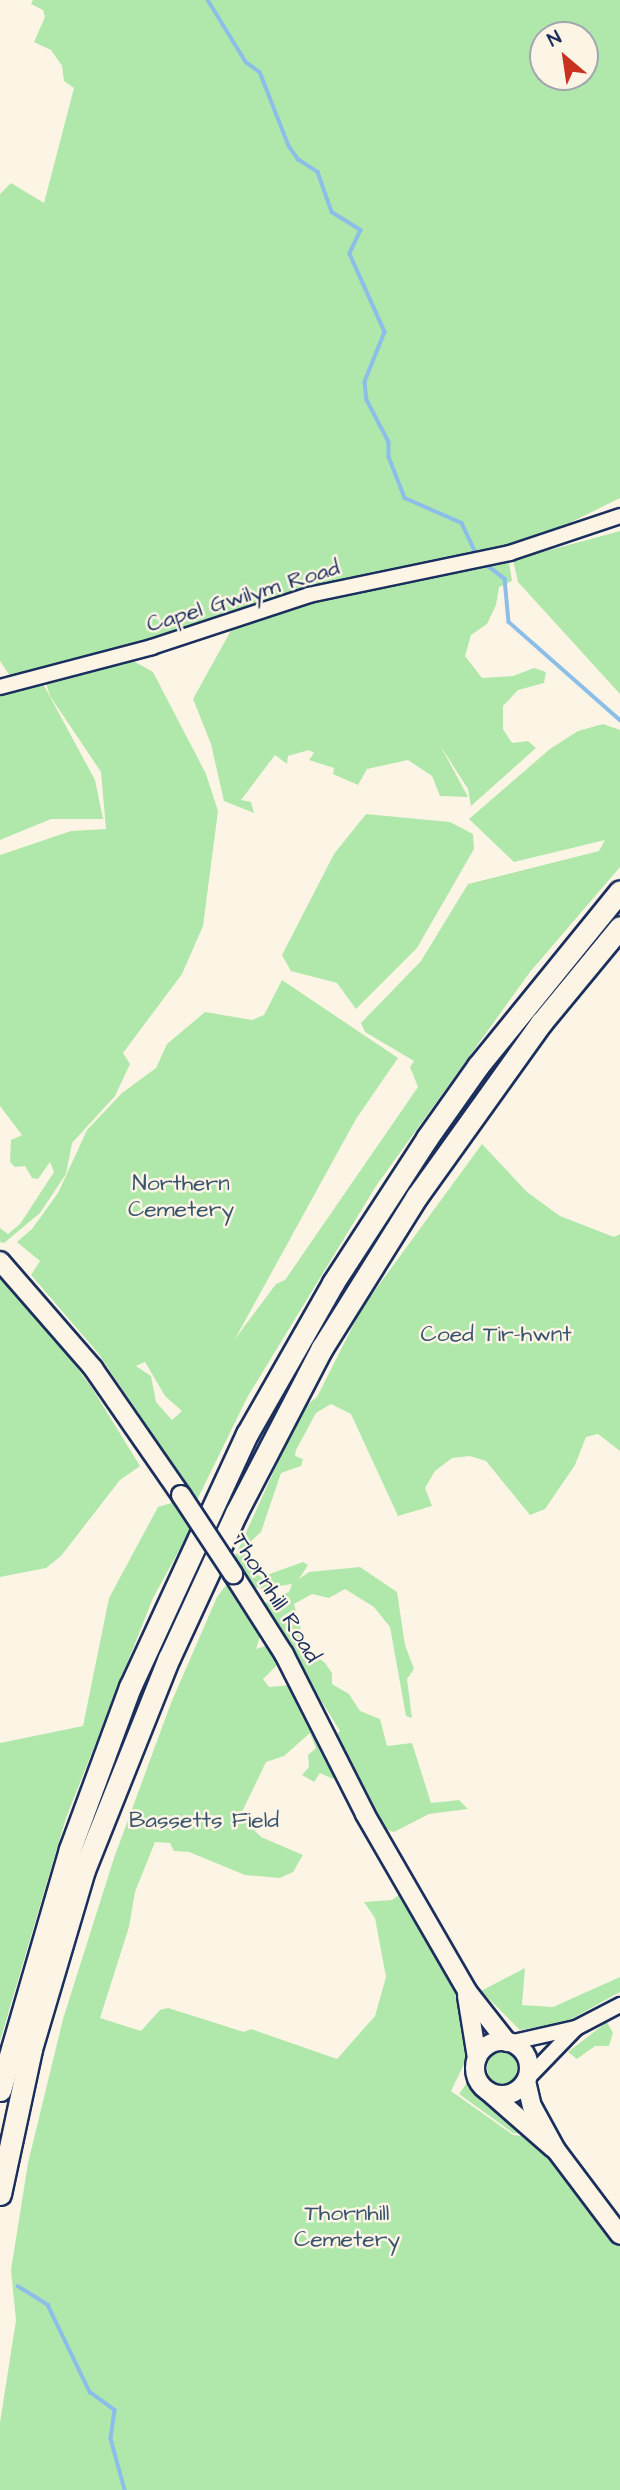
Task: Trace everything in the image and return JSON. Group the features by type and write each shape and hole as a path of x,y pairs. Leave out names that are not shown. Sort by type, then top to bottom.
{"highway":[{"path":"0,2090 70,1849 125,1700 247,1434 327,1293 427,1138 495,1045 620,891"},
{"path":"0,2194 32,2049 84,1870 173,1648 248,1489 322,1348 417,1196 541,1023 620,927"}],"main road":[{"name":"Thornhill Road","path":"0,1261 93,1368 181,1495 284,1654 365,1814 467,1991 508,2043 526,2057 526,2080 532,2106 556,2150 620,2235"},
{"name":"Thornhill Road","path":"467,1991 477,2058 476,2077 489,2092 556,2150"},
{"path":"477,2058 489,2045 508,2043"},
{"path":"489,2092 509,2094 526,2080"}],"street":[{"name":"Capel Gwilym Road","path":"0,687 164,643 309,595 510,553 620,516"},
{"path":"508,2043 576,2028 620,2005"},
{"path":"526,2080 576,2028"}],"green space":[{"path":"33,0 620,0 620,498 533,541 12,679 0,661 0,194 11,183 44,203 74,88 64,81 62,66 51,50 34,42 45,17 43,10 31,4"},
{"path":"620,531 620,694 518,582 513,560"},
{"path":"509,562 512,581 499,587 496,605 487,624 471,635 465,656 482,678 513,676 534,668 546,672 544,683 518,690 503,706 503,729 512,743 528,741 536,748 471,806 468,789 440,745 468,797 440,796 432,776 408,760 367,769 358,785 333,774 334,768 309,760 314,753 309,750 288,756 287,764 275,755 241,800 251,802 254,813 224,801 211,744 193,699 234,625 321,598"},
{"path":"128,658 153,672 206,774 218,811 203,926 182,974 123,1053 130,1064 115,1096 72,1143 66,1174 40,1213 4,1243 0,1242 0,1228 8,1234 20,1224 54,1172 50,1162 38,1179 32,1178 25,1166 15,1167 10,1162 11,1140 22,1135 0,1106 0,855 71,831 106,829 101,772 50,696 45,680"},
{"path":"41,680 95,780 103,819 51,819 0,840 0,692"},
{"name":"Northern Cemetery","path":"603,724 620,730 620,867 530,972 376,1186 248,1396 197,1500 98,1353 31,1275 40,1261 17,1242 32,1229 58,1193 87,1130 122,1093 156,1068 167,1044 205,1012 252,1020 264,1015 282,980 398,1058 356,1119 235,1339 276,1284 285,1280 418,1087 410,1067 414,1061 365,1032 361,1023 421,961 468,884 599,851 605,840 514,862 469,819 550,749 578,731","holes":["145,1362 165,1396 182,1411 172,1420 156,1402 151,1376 136,1366"]},
{"path":"366,814 450,822 473,834 474,849 417,948 356,1009 337,983 291,971 282,955 334,854"},
{"name":"Coed Tir-hwnt","path":"482,1144 527,1192 560,1216 614,1237 620,1234 620,1451 598,1434 586,1437 575,1465 545,1509 530,1515 486,1461 470,1456 452,1458 435,1471 425,1488 432,1506 398,1516 351,1414 331,1404 316,1413 296,1450 295,1456 303,1459 301,1466 281,1473 261,1532 248,1544 254,1572 261,1577 303,1562 308,1565 299,1579 309,1572 360,1567 397,1592 405,1645 414,1669 407,1679 412,1718 406,1716 390,1627 374,1607 345,1589 329,1598 312,1594 294,1604 306,1648 325,1663 332,1673 332,1684 349,1694 360,1711 380,1719 387,1746 412,1743 431,1803 459,1800 468,1809 429,1814 394,1832 379,1827 333,1740 340,1731 266,1612 265,1603 289,1592 292,1584 263,1589 251,1586 234,1559 302,1409 317,1397 362,1308"},
{"path":"0,1279 51,1333 92,1388 140,1466 120,1480 61,1556 46,1568 0,1577"},
{"path":"175,1502 192,1527 153,1598 66,1818 0,2041 0,1743 83,1726 109,1598 158,1507"},
{"path":"227,1584 261,1633 256,1649 266,1646 275,1658 277,1665 263,1679 269,1687 292,1685 336,1775 333,1779 320,1773 314,1782 302,1775 309,1767 308,1755 316,1748 310,1733 284,1756 266,1762 240,1816 261,1837 303,1855 293,1872 280,1878 245,1875 189,1852 174,1851 170,1843 155,1842 135,1892 129,1927 100,2018 141,2031 160,2010 168,2008 244,2032 251,2029 337,2059 375,2016 386,1977 375,1918 364,1902 392,1900 403,1892 459,1987 469,2054 451,2091 513,2135 522,2136 567,2174 620,2244 620,2490 0,2490 0,2423 16,2320 11,2270 28,2163 63,2019 114,1858 171,1703 217,1597"},
{"path":"525,1968 522,2005 553,2007 620,1977 620,1992 564,2023 520,2030 481,1991"},
{"path":"607,2022 613,2033 609,2046 595,2046 577,2059 568,2052"},
{"path":"503,2052 515,2056 519,2068 515,2080 503,2084 491,2080 487,2068 491,2056"},
{"path":"468,2081 481,2097 523,2134 513,2133 459,2094"}],"waterway":[{"path":"208,0 246,62 260,72 289,146 298,159 318,172 332,212 361,230 350,254 385,332 365,382 367,400 389,442 389,457 405,498 462,523 477,555"},
{"path":"487,565 505,579 509,622 620,720"},
{"path":"18,2286 48,2305 90,2392 115,2410 111,2439 125,2490"}],"park label":[{"name":"Bassetts Field","path":"204,1820"},
{"name":"Thornhill Cemetery","path":"347,2226"}]}
